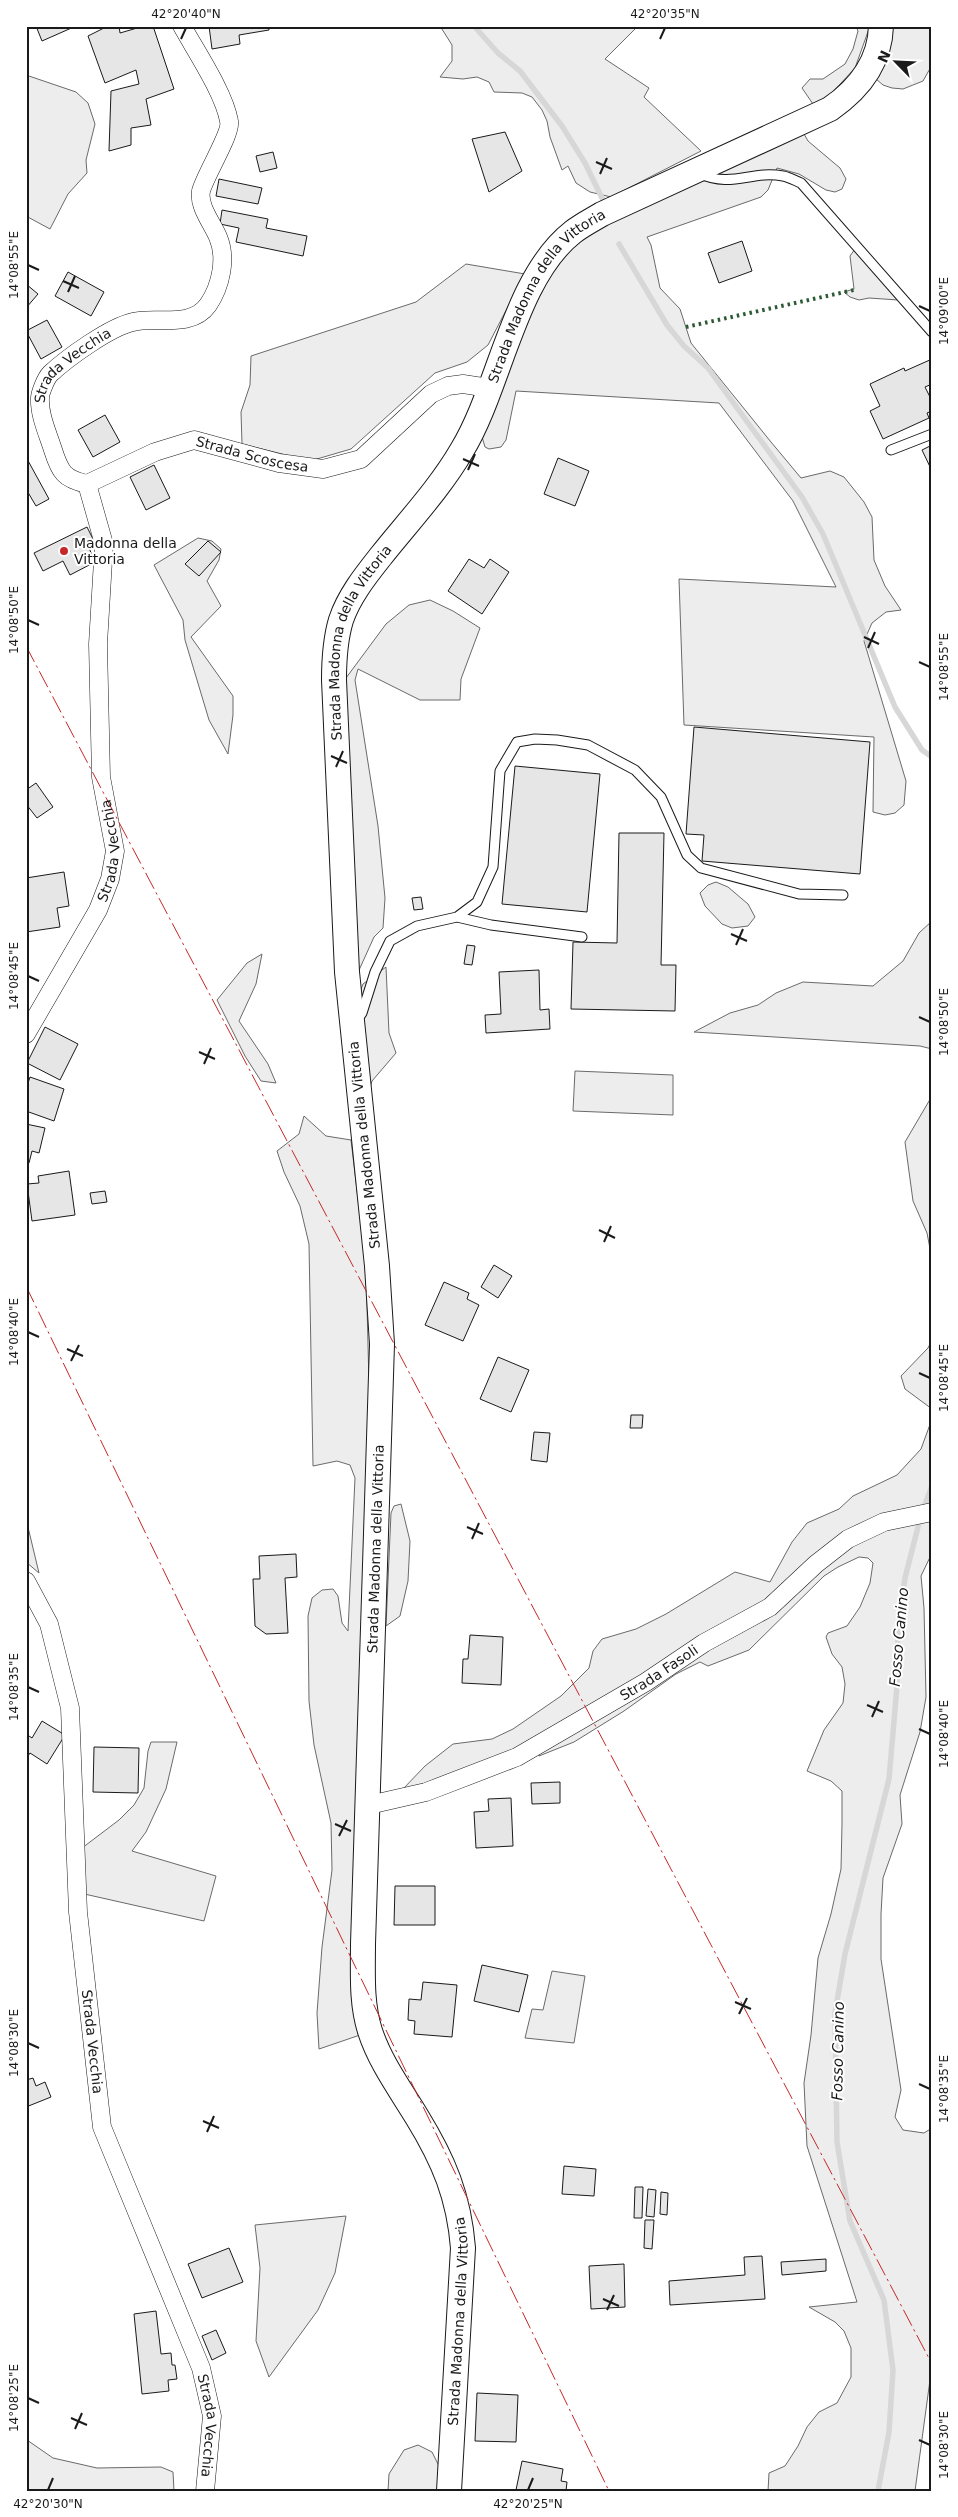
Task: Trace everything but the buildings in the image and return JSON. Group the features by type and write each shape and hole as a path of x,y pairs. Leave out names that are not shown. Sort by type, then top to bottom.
{"street":[{"name":"Strada Vecchia","path":"26,1034 98,910 110,879 115,851 101,777 98,644 104,544 87,484 72,481 60,469 43,419 40,398 48,375 113,330 133,321 176,321 207,307 216,290 222,272 219,239 203,207 201,192 230,124 226,108 182,26"},
{"name":"Strada Madonna della Vittoria","path":"449,2491 463,2248 461,2217 453,2189 434,2148 385,2068 370,2030 363,1997 363,1944 369,1805 382,1344 377,1266 352,1028 340,842 335,699 335,652 338,633 350,600 363,579 461,452 476,426 516,320 536,278 554,251 572,232 602,214 830,109 860,85 879,46 881,26"},
{"name":"Strada Scoscesa","path":"87,484 155,452 194,440 279,463 323,469 361,459 431,394 448,386 463,384 489,388"},
{"name":"Strada Fasoli","path":"369,1805 426,1792 517,1757 646,1682 704,1644 770,1607 821,1559 848,1539 884,1522 932,1512"},
{"name":"Strada Vecchia","path":"26,1581 49,1624 70,1708 78,1912 102,2128 201,2368 212,2416 205,2491"}],"lane":[{"path":"693,171 711,179 727,181 756,175 784,176 801,183 932,332"},
{"path":"891,450 932,434"},
{"path":"352,1028 362,1012 375,972 390,941 418,926 457,917 476,902 493,867 500,771 517,742 535,739 557,740 588,746 635,770 661,797 687,855 701,868 799,894 843,895"},
{"path":"457,917 491,925 582,938"}],"shaded area":[{"path":"440,26 638,26 605,59 649,88 644,97 701,151 611,197 590,192 576,183 568,166 562,170 550,137 547,121 542,110 532,97 522,93 494,92 489,82 477,77 463,79 440,77 452,61 452,45"},
{"path":"856,26 870,26 855,68 829,96 813,104 802,88 810,79 823,79 845,64 853,49 858,31"},
{"path":"888,26 932,26 932,65 923,81 903,89 883,85 876,79"},
{"path":"26,75 76,92 88,103 95,124 86,160 87,173 68,194 50,229 26,216"},
{"path":"803,132 808,141 840,168 846,179 842,189 835,192 826,190 799,174 777,168 768,190 761,197 647,237 651,245 660,288 680,309 691,343 801,478 830,471 844,477 864,502 872,517 874,560 885,586 901,610 886,612 872,623 864,641 906,781 904,805 895,813 885,815 873,812 874,737 684,725 679,579 836,587 793,501 719,403 516,391 506,440 501,447 489,449 485,447 482,437 521,333 545,282 561,258 578,240 607,223"},
{"path":"855,249 898,300 869,298 859,300 850,297 844,292 854,289 850,256"},
{"path":"466,264 525,274 488,345 467,362 435,373 351,449 310,461 242,444 241,412 250,385 251,356 416,302"},
{"path":"198,538 212,541 221,549 219,560 207,581 221,606 191,637 233,696 233,715 228,754 209,720 185,640 183,620 154,565"},
{"path":"430,600 453,611 480,628 461,679 460,700 420,700 358,669 355,680 378,826 385,898 383,928 374,937 355,979 340,691 346,678 386,624 409,605"},
{"path":"716,882 728,887 748,904 755,917 748,926 732,928 722,924 705,906 700,893 708,885"},
{"path":"932,921 932,1049 920,1046 694,1032 730,1013 758,1005 776,993 803,982 873,986 903,961 919,933"},
{"path":"262,954 256,984 239,1021 268,1064 276,1083 261,1081 245,1056 217,1000 247,963"},
{"path":"386,967 389,1033 396,1053 372,1081 366,1101 357,999 363,984"},
{"path":"575,1071 673,1075 673,1115 573,1111"},
{"path":"932,1096 932,1259 927,1233 913,1201 905,1142"},
{"path":"304,1116 326,1136 351,1140 366,1266 370,1423 360,2035 319,2049 317,2013 322,1947 332,1870 331,1823 314,1745 309,1701 308,1616 312,1598 322,1590 333,1589 338,1596 342,1623 348,1631 355,1478 350,1465 337,1461 313,1466 309,1244 300,1206 284,1172 277,1151 299,1134"},
{"path":"932,1340 932,1409 905,1389 901,1376 928,1348"},
{"path":"932,1419 932,1553 921,1576 924,1608 926,1697 920,1732 900,1795 902,1824 883,1878 881,1914 881,1959 901,2090 895,2117 903,2130 924,2133 932,2128 932,2365 915,2491 768,2491 769,2473 785,2466 807,2427 819,2412 837,2403 851,2377 851,2348 844,2331 835,2322 809,2307 857,2302 807,2146 804,2083 811,2035 818,1958 831,1914 841,1869 842,1791 831,1781 807,1771 824,1730 843,1703 845,1684 842,1667 832,1654 826,1637 828,1633 847,1626 860,1607 870,1583 873,1563 868,1558 859,1557 838,1567 824,1576 749,1650 708,1666 700,1662 676,1674 624,1711 574,1742 539,1756 537,1741 443,1779 402,1790 425,1766 453,1744 492,1739 513,1729 561,1696 589,1668 593,1651 602,1639 636,1629 666,1614 735,1572 770,1582 792,1542 807,1523 839,1509 853,1496 897,1475 921,1449"},
{"path":"26,1503 27,1523 39,1573 26,1562"},
{"path":"401,1504 410,1541 408,1581 400,1616 386,1626 391,1513 394,1506"},
{"path":"151,1742 177,1742 166,1789 146,1832 132,1851 216,1876 204,1921 80,1893 82,1848 119,1820 134,1805 144,1788 148,1751"},
{"path":"552,1971 585,1976 574,2043 525,2038 532,2009 543,2010"},
{"path":"346,2216 335,2273 318,2310 269,2377 256,2341 260,2268 255,2225"},
{"path":"26,2436 27,2440 53,2458 97,2468 161,2467 173,2472 174,2491 26,2491"},
{"path":"418,2445 432,2452 440,2468 441,2491 388,2491 389,2474 404,2450"}],"waterway":[{"path":"474,26 498,53 520,71 562,126 585,163 603,200"},
{"path":"619,244 667,325 684,346 708,368 802,497 823,534 895,707 922,750 932,757"},
{"name":"Fosso Canino","path":"924,1507 932,1486"},
{"name":"Fosso Canino","path":"878,2491 889,2432 893,2370 884,2300 850,2221 837,2142 835,2013 845,1954 889,1779 897,1686 898,1626 905,1578 920,1519"}],"hedge":[{"path":"686,327 854,290"}],"power":[{"path":"26,646 932,2364"},
{"path":"26,1286 609,2491"}],"place":[{"name":"Madonna della Vittoria","path":"64,551"}]}
